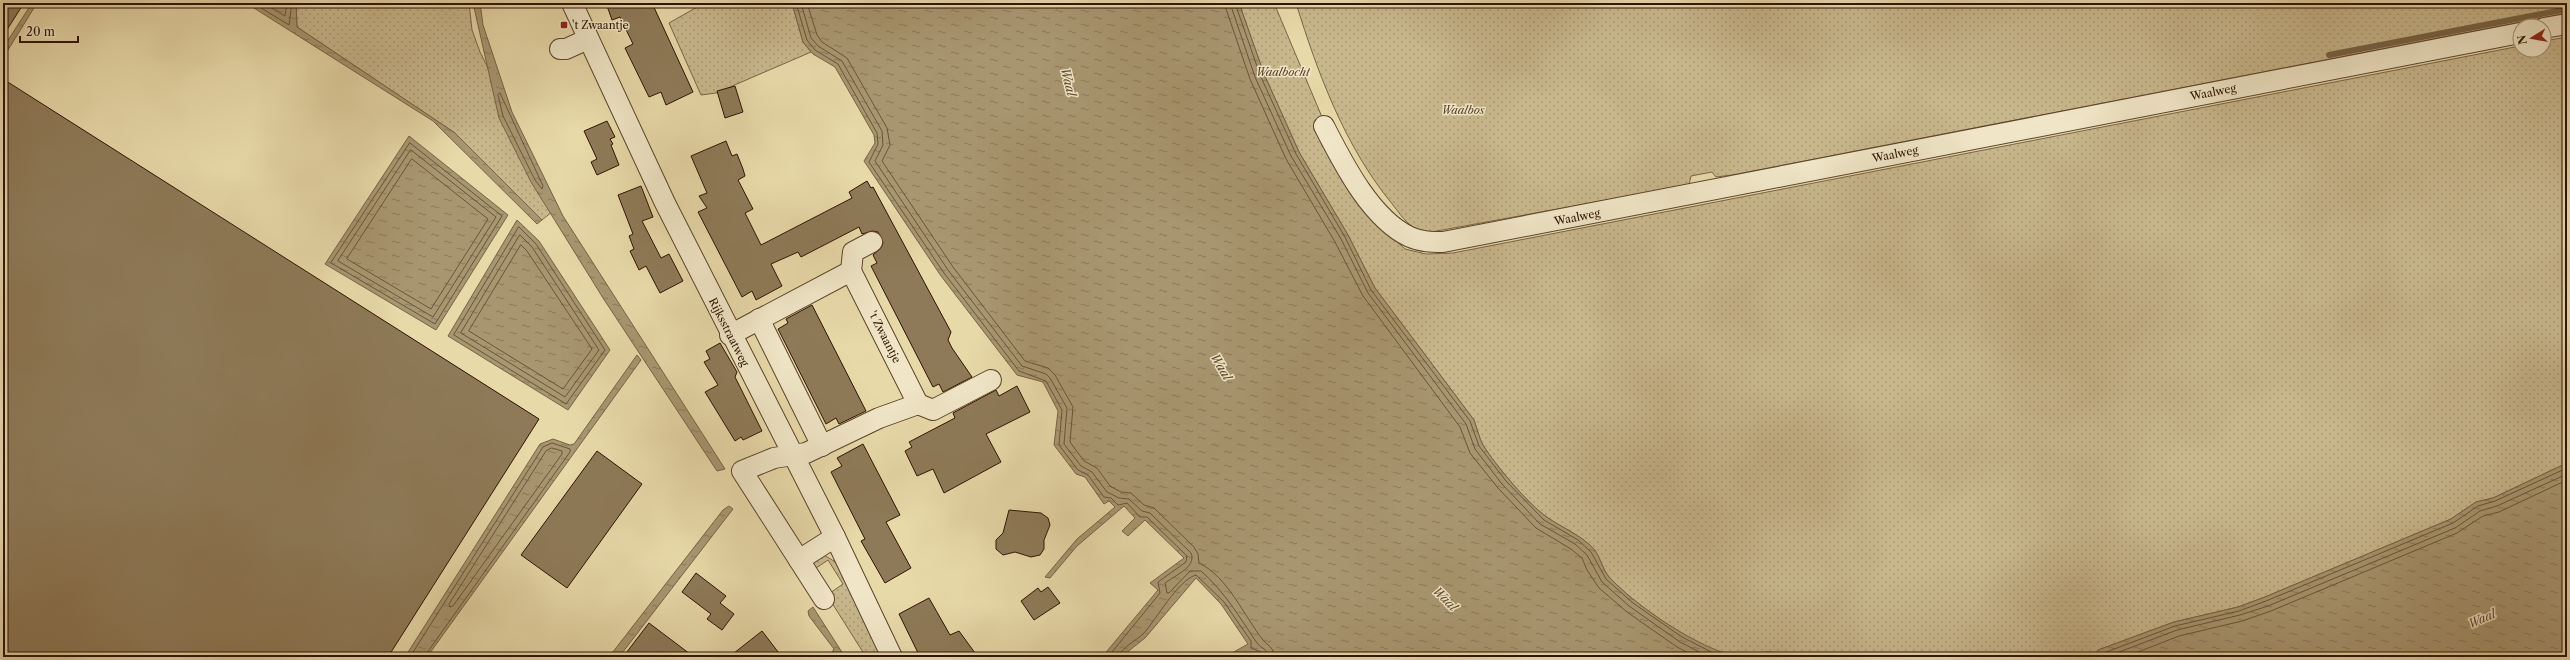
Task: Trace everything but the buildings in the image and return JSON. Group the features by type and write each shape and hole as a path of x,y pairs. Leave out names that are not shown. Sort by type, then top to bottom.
{"street":[{"name":"Rijksstraatweg","path":"572,3 665,203 730,335 835,537 892,657"},
{"path":"2552,27 2567,24"},
{"name":"Waalweg","path":"1324,126 1346,166 1375,209 1409,237 1422,241 1443,242 2512,35"},
{"path":"560,49 566,49 588,39"},
{"path":"730,335 851,271 853,252 872,242"},
{"name":"'t Zwaantje","path":"851,271 918,404"},
{"path":"759,319 822,446"},
{"path":"824,599 742,471 774,458 792,455 822,446 878,418 918,404 934,410 991,380"},
{"path":"799,560 835,537"}],"green space":[{"path":"296,3 469,3 472,30 480,52 558,207 542,220 455,133 297,27"},
{"path":"704,3 792,3 803,42 811,52 716,93 701,95 669,23"},
{"name":"Waalbocht","path":"1239,3 1274,3 1343,167 1375,221 1405,249 1426,254 1453,253 2512,48 2512,58 2552,58 2552,40 2567,37 2567,463 2493,498 2476,502 2451,519 2265,597 2238,607 2174,622 2098,650 2094,657 1785,657 1782,653 1735,656 1719,653 1676,630 1646,609 1619,587 1609,577 1593,548 1583,539 1540,512 1513,484 1496,463 1482,442 1474,420 1375,288 1348,235 1299,152 1264,74"},
{"name":"Waalbos","path":"1296,3 2567,3 2567,13 2541,18 2512,18 2512,24 1732,175 1716,177 1712,172 1691,176 1689,185 1426,233 1411,226 1404,219 1376,183 1361,159 1335,109"},
{"path":"824,555 837,563 882,657 866,657 827,595 843,584 828,560 816,568 812,562"}],"water":[{"path":"32,3 37,3 3,58 3,48"},
{"path":"246,3 296,3 297,27 455,133 542,220 537,224 433,121"},
{"path":"473,3 480,3 483,25 512,112 563,216 725,469 717,471 603,298 531,182 499,118"},
{"name":"Waal","path":"792,3 1239,3 1264,74 1299,152 1348,235 1375,288 1474,420 1482,442 1489,454 1531,504 1548,518 1583,539 1593,548 1609,577 1621,589 1669,625 1704,645 1737,657 1261,657 1255,653 1231,657 1232,653 1248,644 1221,604 1196,578 1145,638 1121,657 1102,657 1158,590 1150,583 1184,558 1145,520 1128,536 1122,531 1135,518 1124,506 1077,546 1050,578 1045,577 1077,539 1115,507 1109,501 1104,504 1085,477 1076,474 1054,445 1058,411 1043,382 1017,375 941,276 864,161 875,143 874,135 835,67 813,54 803,42"},
{"path":"409,136 508,215 436,330 325,264"},
{"path":"517,220 539,241 610,350 568,410 448,336"},
{"path":"637,355 641,360 427,657 405,657 540,444 553,439 570,445 574,444"},
{"name":"Waal","path":"2567,463 2567,657 2094,657 2098,650 2174,622 2238,607 2265,597 2451,519 2476,502 2493,498"},
{"path":"729,506 733,509 619,657 609,657 723,510"},
{"path":"813,607 845,657 838,657 836,653 833,657 829,657 834,649 809,616 808,611"},
{"path":"1767,652 1782,653 1785,657 1739,657"}],"waterway":[{"path":"2329,55 2567,9"}],"place":[{"name":"'t Zwaantje","path":"564,25"}]}
